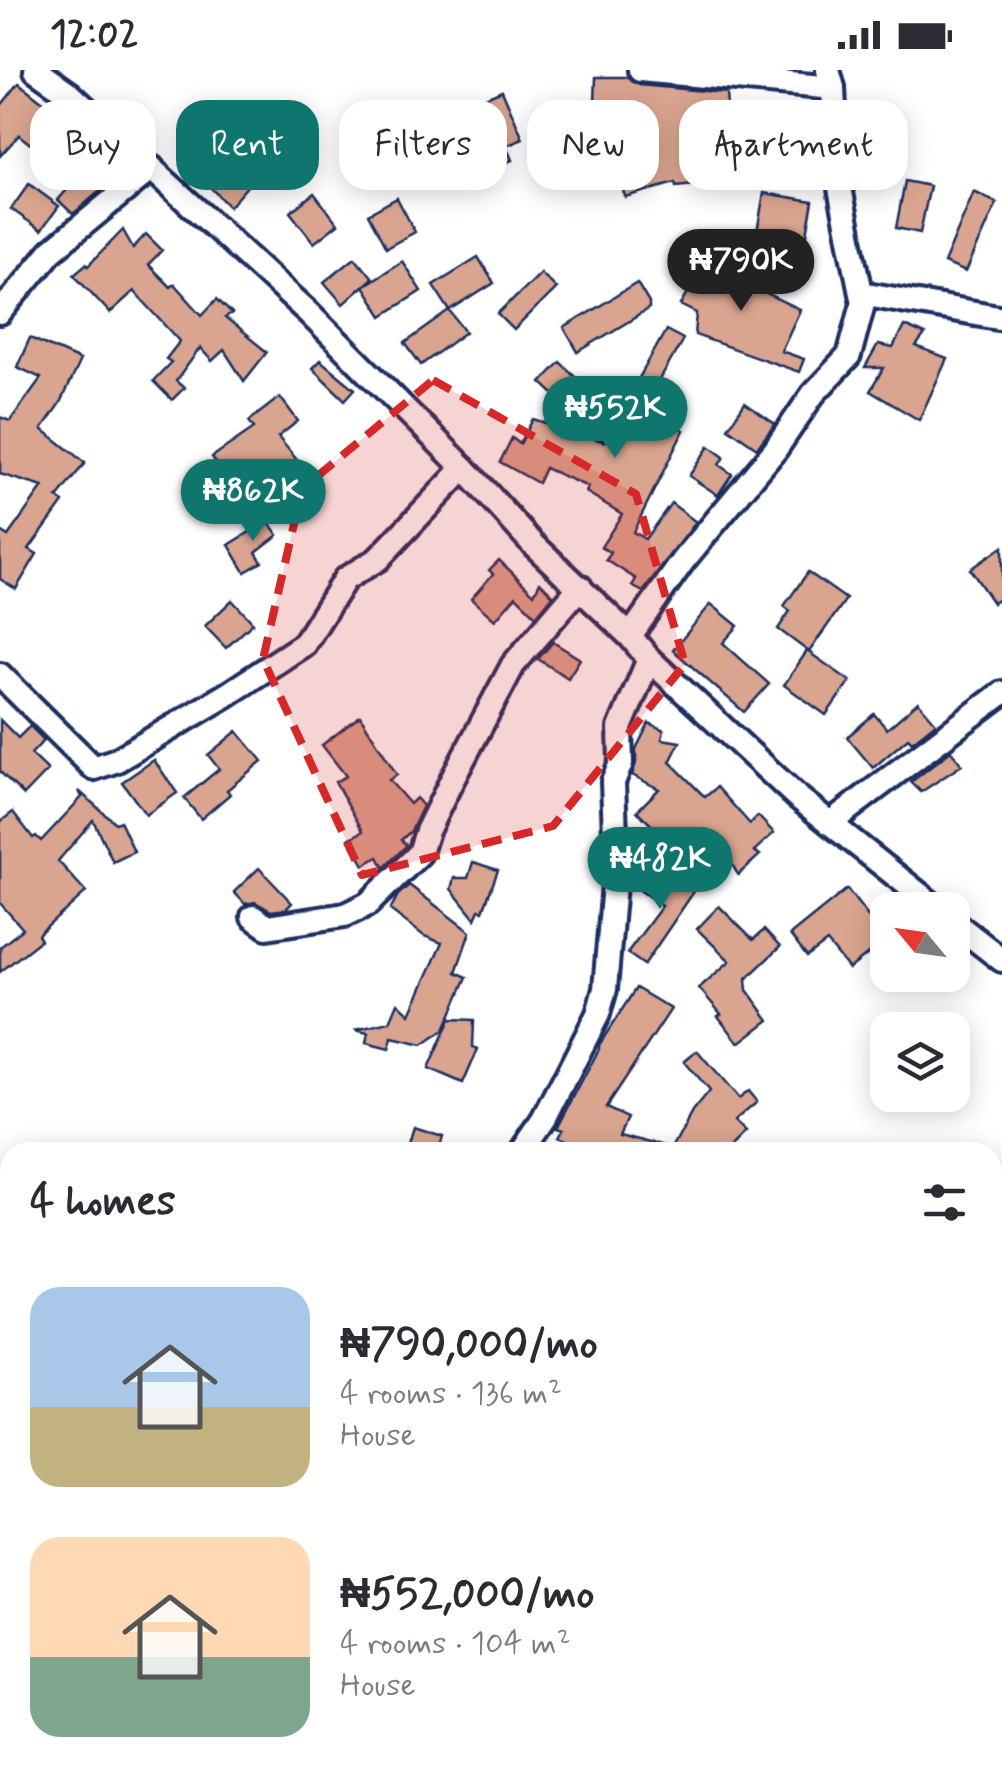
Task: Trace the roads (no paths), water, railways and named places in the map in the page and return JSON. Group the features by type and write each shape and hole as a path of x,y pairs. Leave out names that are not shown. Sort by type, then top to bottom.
{"street":[{"path":"36,70 77,100"},
{"path":"630,636 683,560 775,450 813,394 849,356 863,304 837,173 830,79 640,70"},
{"path":"156,172 309,313 649,659 796,796 916,892"},
{"path":"0,313 51,252 126,190"},
{"path":"861,293 998,318"},
{"path":"0,675 94,768 118,760 304,644 344,579 378,559 464,468"},
{"path":"253,917 267,927 345,915 368,904 420,853 452,780 512,665 580,587"},
{"path":"529,1142 598,1014 605,989 616,862 613,782 621,763 620,728 649,659"},
{"path":"830,823 1002,693"},
{"path":"970,934 1002,960"}]}
